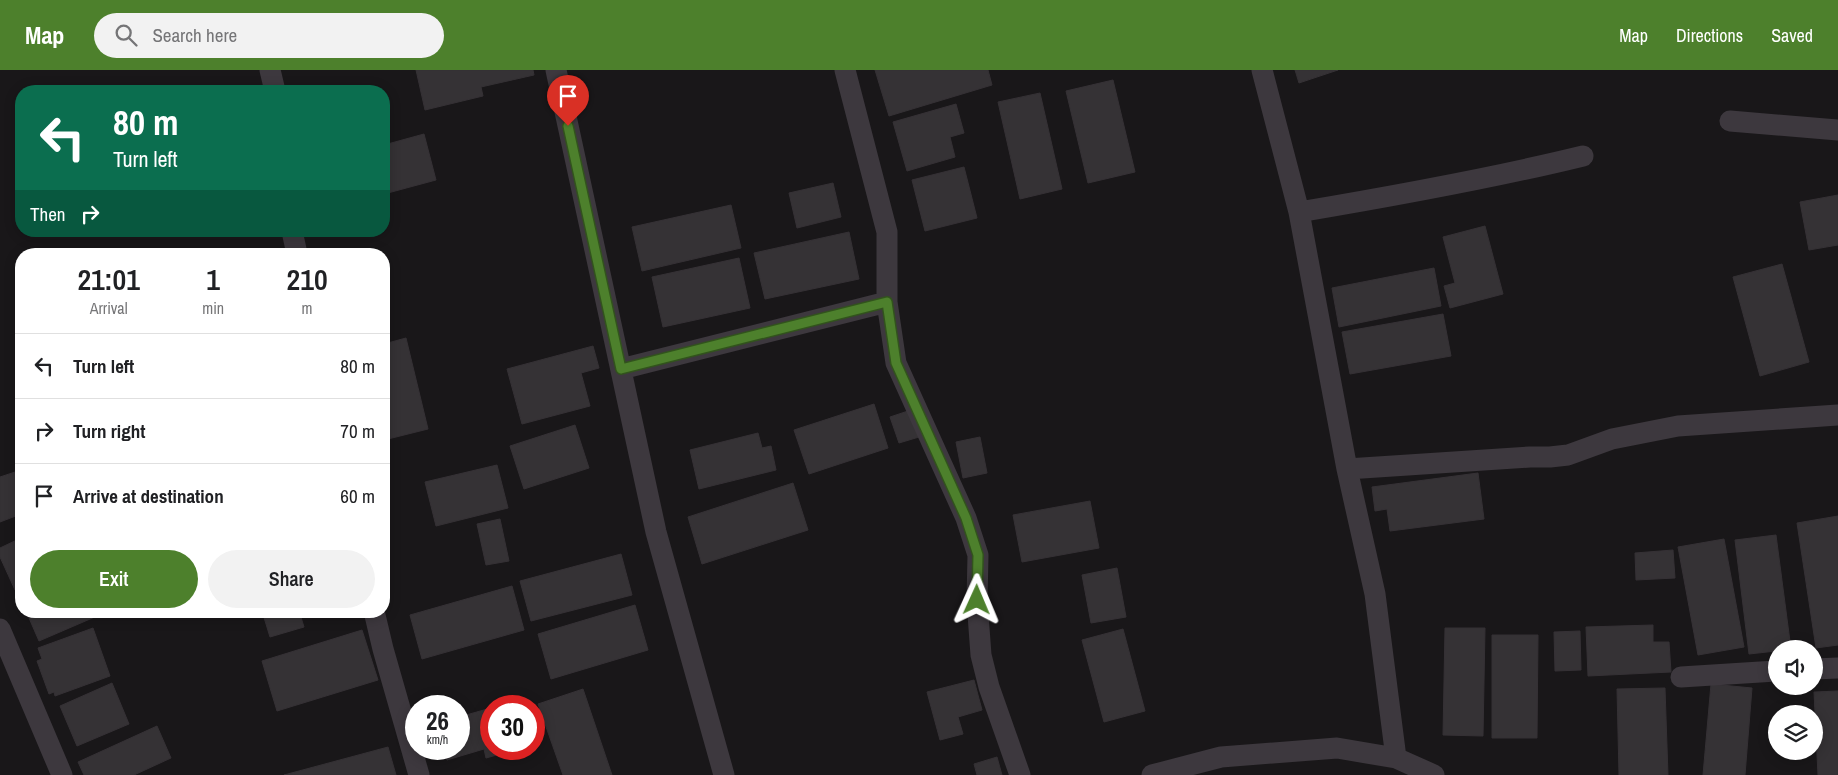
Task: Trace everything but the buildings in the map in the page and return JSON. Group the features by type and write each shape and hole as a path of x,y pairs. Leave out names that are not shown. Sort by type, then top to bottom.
{"street":[{"path":"270,70 274,85"},
{"path":"556,70 656,532 724,775"},
{"path":"844,70 887,232 887,302 896,363 966,518 978,555 977,600 981,655 989,687 1020,775"},
{"path":"1262,70 1299,212 1347,469 1375,594 1396,758"},
{"path":"1730,121 1838,130"},
{"path":"1299,212 1414,193 1583,156"},
{"path":"621,369 887,302"},
{"path":"1347,469 1550,457 1568,455 1612,439 1678,426 1838,416"},
{"path":"376,618 419,775"},
{"path":"0,629 62,775"},
{"path":"1823,669 1838,668"},
{"path":"1681,677 1768,672"},
{"path":"1152,775 1222,757 1337,748 1396,758 1434,775"}],"route":[{"path":"568,126 621,369 887,302 896,363 966,518 978,555 977,600"}]}
